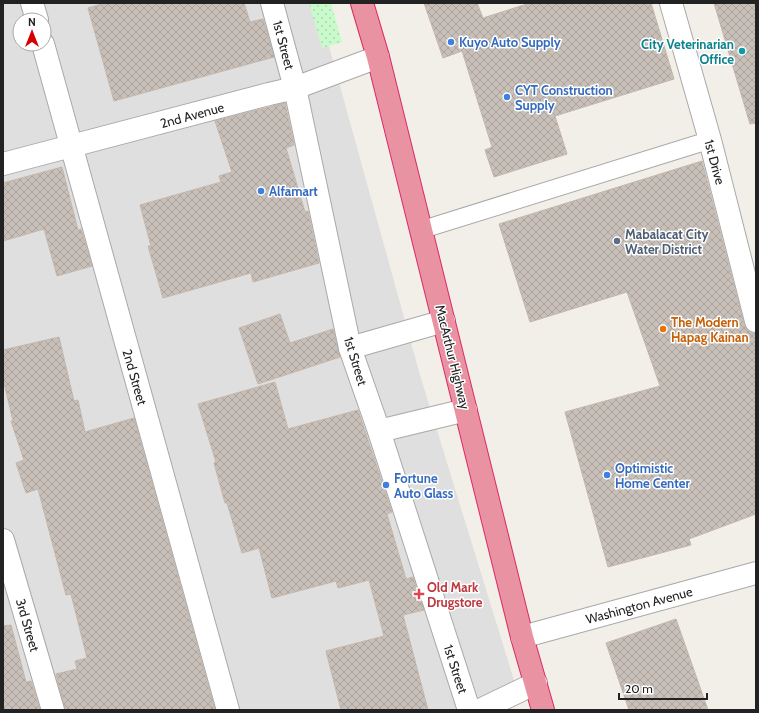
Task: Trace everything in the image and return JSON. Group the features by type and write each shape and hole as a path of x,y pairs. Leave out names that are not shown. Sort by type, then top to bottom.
{"highway":[{"name":"MacArthur Highway","path":"362,3 378,57 522,637 543,710"}],"street":[{"name":"1st Street","path":"272,3 295,88 350,348 379,431 469,710"},
{"name":"1st Drive","path":"671,3 710,140 756,321"},
{"name":"2nd Street","path":"45,52 228,710"},
{"name":"2nd Avenue","path":"3,164 295,88 378,57"},
{"path":"350,348 444,321"},
{"path":"379,431 466,410"},
{"name":"3rd Street","path":"3,540 52,710"},
{"name":"Washington Avenue","path":"522,637 756,573"},
{"path":"480,710 536,683"}],"lane":[{"path":"421,230 710,140"}],"shaded area":[{"path":"3,3 317,3 420,375 517,690 472,710 3,710"}],"green space":[{"path":"309,3 331,3 342,42 322,48"}],"building":[{"path":"105,3 244,3 250,22 263,19 274,57 114,101 88,8"},
{"path":"424,3 477,3 483,18 530,3 651,3 674,79 555,116 567,154 494,177 485,150 492,147 462,51 443,58"},
{"name":"City Veterinarian Office","path":"714,3 756,3 756,123 750,124"},
{"path":"285,103 294,145 286,148 305,212 308,211 319,263 253,282 251,273 163,298 148,246 151,246 140,205 221,182 219,176 232,172 215,121"},
{"path":"702,161 744,324 747,330 752,333 756,333 756,514 689,539 691,545 608,567 565,412 660,386 627,292 530,322 499,224"},
{"path":"62,167 78,230 81,229 92,266 57,276 44,229 3,241 3,183"},
{"path":"280,314 290,343 333,329 340,357 258,384 239,328"},
{"path":"59,337 74,401 78,400 85,432 134,418 215,710 65,710 56,674 77,669 75,661 87,658 71,594 66,595 38,489 26,493 16,463 24,460 11,421 13,421 3,379 3,350"},
{"path":"275,382 288,429 358,410 392,512 387,514 406,579 413,577 424,610 403,615 428,710 341,710 326,651 384,636 369,580 338,588 336,581 272,598 259,548 242,553 227,503 225,503 214,463 216,462 198,404"},
{"path":"676,619 708,710 629,710 606,643"},
{"path":"11,625 26,682 31,681 40,710 3,710 3,626"}],"place":[{"name":"Kuyo Auto Supply","path":"451,42"},
{"name":"City Veterinarian Office","path":"742,51"},
{"name":"CYT Construction Supply","path":"507,97"},
{"name":"Alfamart","path":"261,191"},
{"name":"Mabalacat City Water District","path":"617,241"},
{"name":"The Modern Hapag Kainan","path":"663,329"},
{"name":"Optimistic Home Center","path":"607,475"},
{"name":"Fortune Auto Glass","path":"386,485"},
{"name":"Old Mark Drugstore","path":"419,594"}]}
